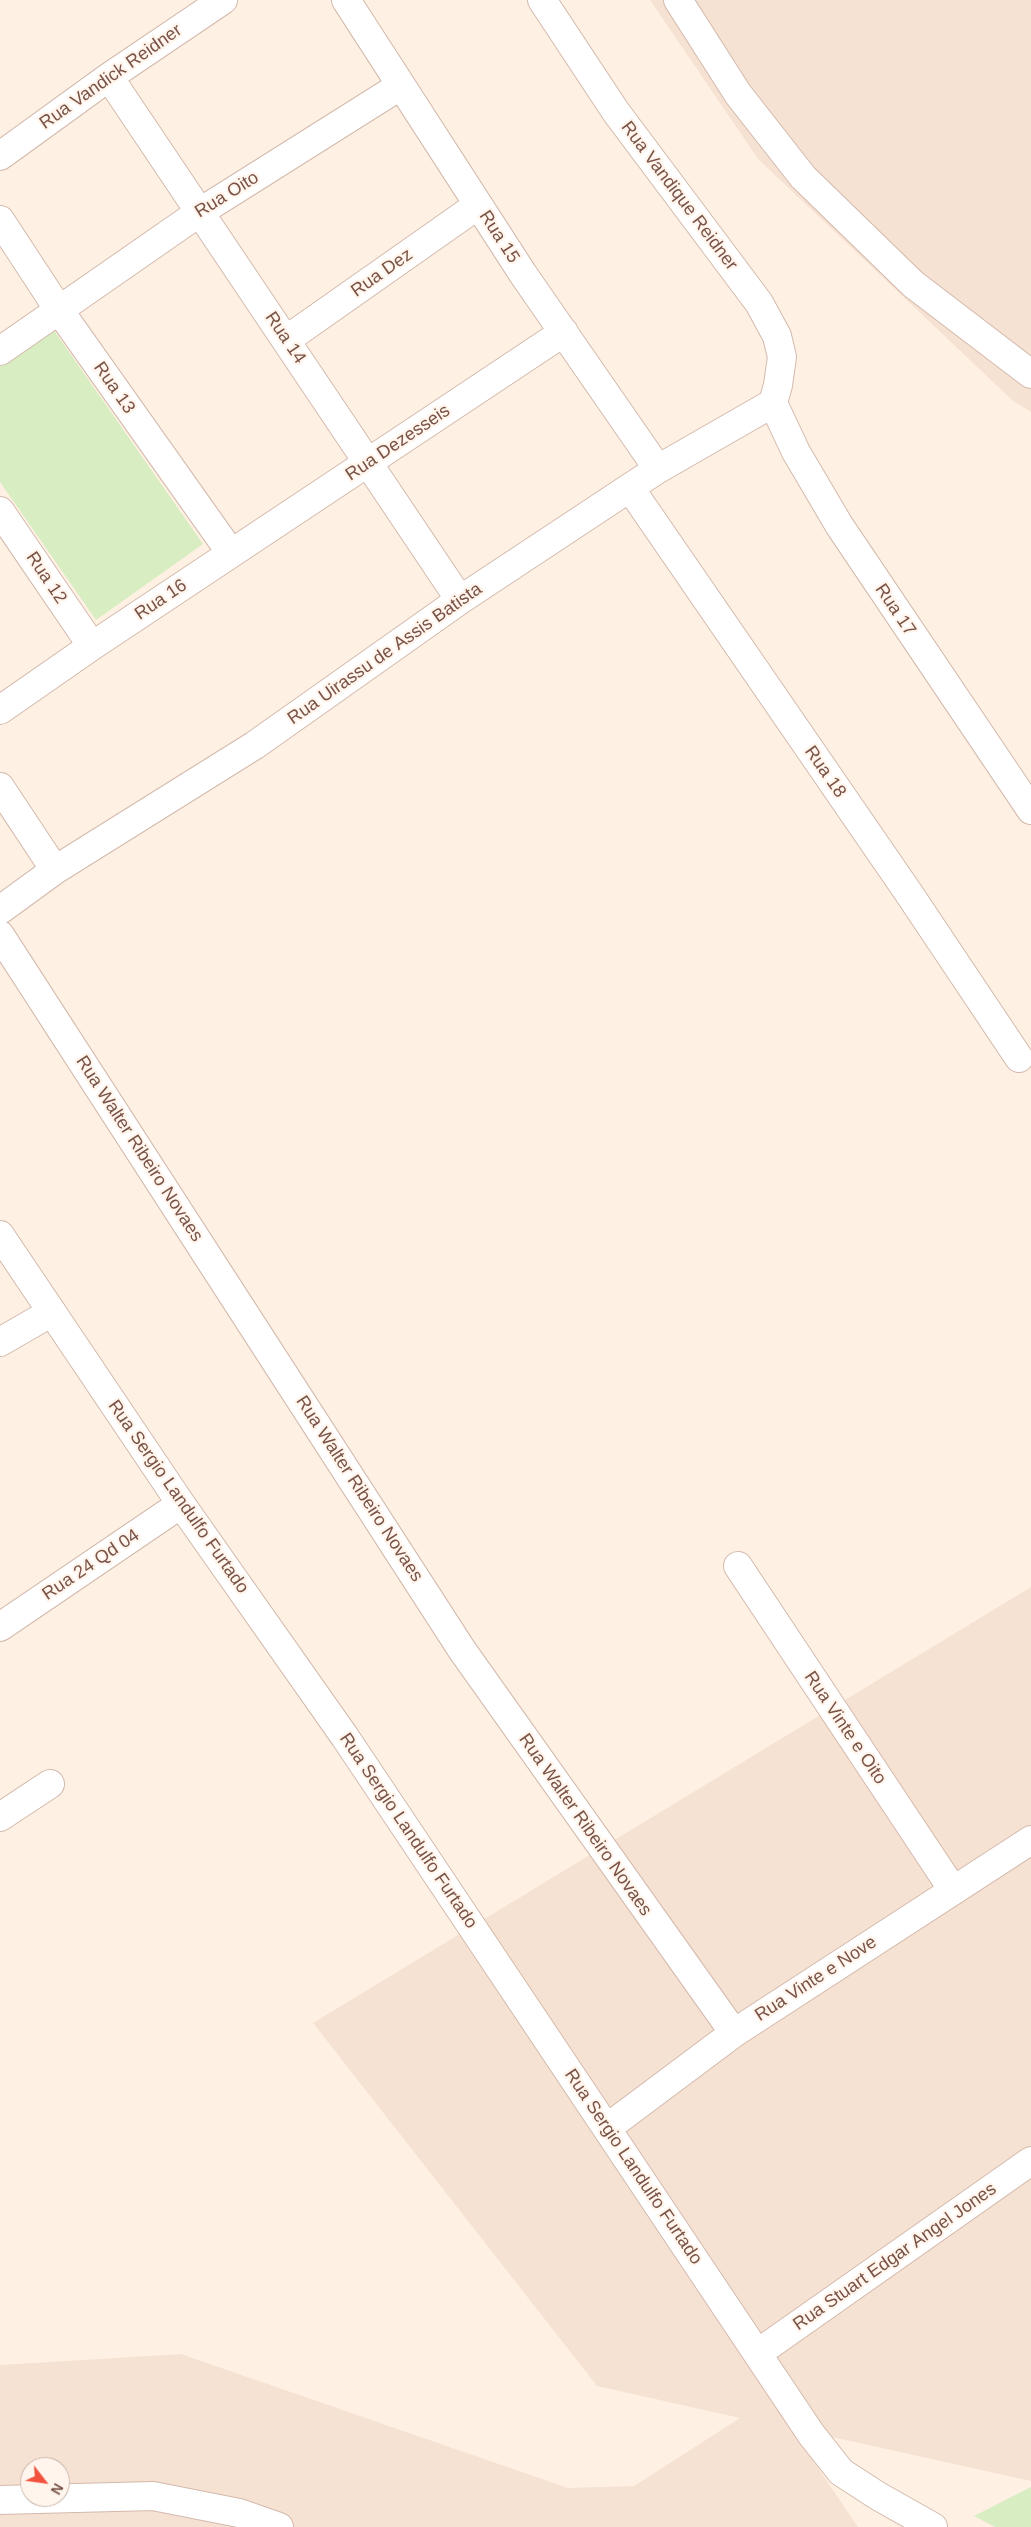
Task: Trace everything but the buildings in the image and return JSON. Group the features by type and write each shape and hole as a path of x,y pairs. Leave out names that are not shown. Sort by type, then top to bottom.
{"street":[{"name":"Rua Vandick Reidner","path":"0,156 109,77 223,0"},
{"name":"Rua 15","path":"346,0 478,205 658,469"},
{"name":"Rua Vandique Reidner","path":"542,0 616,112 759,303 777,336 782,357 773,403"},
{"path":"678,0 738,94 803,176 912,284 1031,374"},
{"name":"Rua 14","path":"109,77 460,600"},
{"name":"Rua Oito","path":"0,351 200,212 400,86"},
{"name":"Rua Dez","path":"286,340 478,205"},
{"name":"Rua 13","path":"0,220 59,310 231,553"},
{"name":"Rua Dezesseis","path":"231,553 564,332"},
{"name":"Rua Uirassu de Assis Batista","path":"0,910 55,870 255,745 460,600 658,469 773,403"},
{"name":"Rua 17","path":"773,403 796,452 839,525 1031,810"},
{"name":"Rua 18","path":"630,488 910,895 1019,1058"},
{"name":"Rua 12","path":"0,510 92,646"},
{"name":"Rua 16","path":"92,646 231,553"},
{"path":"0,710 92,646"},
{"path":"0,787 55,870"},
{"name":"Rua Walter Ribeiro Novaes","path":"0,935 462,1650 734,2033"},
{"name":"Rua Sergio Landulfo Furtado","path":"0,1235 182,1504 345,1737 811,2434 841,2472 878,2496 933,2527"},
{"path":"0,1342 52,1312"},
{"name":"Rua 24 Qd 04","path":"0,1626 182,1504"},
{"name":"Rua Vinte e Oito","path":"738,1566 953,1890"},
{"path":"0,1817 50,1784"},
{"name":"Rua Vinte e Nove","path":"607,2128 734,2033 1031,1840"},
{"name":"Rua Stuart Edgar Angel Jones","path":"758,2353 1031,2161"},
{"path":"0,2500 153,2496 239,2513 279,2527"}],"shaded area":[{"path":"650,0 1031,0 1031,412 1013,401 758,159"},
{"path":"1031,1587 1031,2481 791,2428 858,2527 0,2527 0,2365 181,2354 568,2488 634,2486 740,2418 597,2386 313,2023"}],"green space":[{"path":"53,329 203,544 96,620 0,482 0,367"},
{"path":"1031,2487 1031,2527 995,2527 974,2516"}]}
